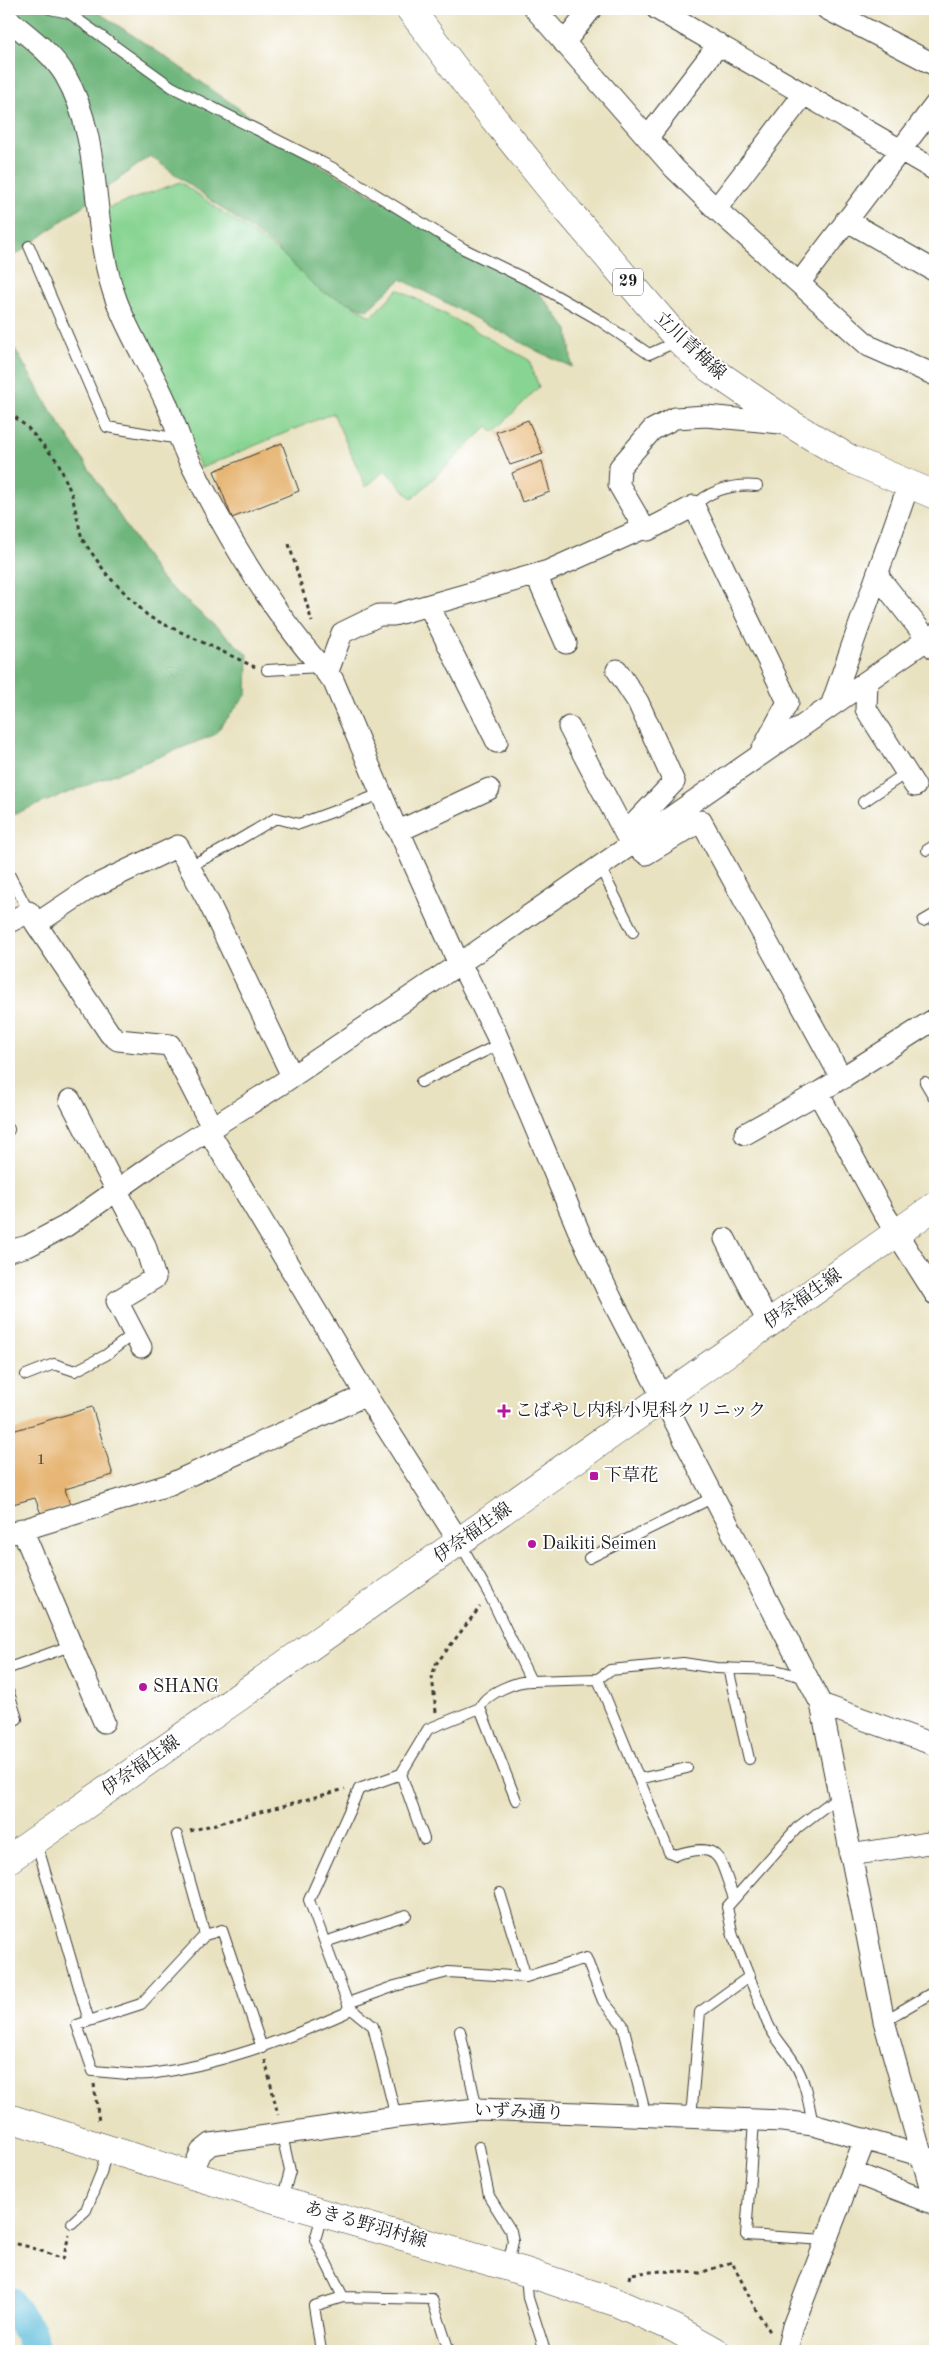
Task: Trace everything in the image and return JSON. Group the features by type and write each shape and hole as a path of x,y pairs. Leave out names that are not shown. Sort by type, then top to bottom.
{"main road":[{"name":"立川青梅線","path":"410,9 474,94 648,307 709,368 791,424 850,459 935,495"},
{"name":"伊奈福生線","path":"9,1859 935,1206"},
{"name":"あきる野羽村線","path":"9,2118 103,2137 191,2175 517,2270 615,2302 674,2328 715,2351"}],"street":[{"path":"535,9 674,168 716,209 800,282 869,346 935,375"},
{"path":"564,42 591,9"},
{"path":"658,9 935,170"},
{"path":"827,9 935,64"},
{"path":"9,20 42,48 65,74 78,102 88,139 108,276 117,302 166,401 180,439 223,522 262,586 324,671 333,680 394,826 399,831 459,964 467,976 500,1044 580,1234 662,1398 821,1704 884,2021 928,2157 925,2164 935,2204"},
{"path":"648,137 719,44"},
{"path":"716,209 804,94"},
{"path":"800,282 935,105"},
{"path":"846,220 935,271"},
{"path":"644,528 619,485 620,467 652,430 676,418 706,416 791,424"},
{"path":"832,706 909,484"},
{"path":"324,671 342,633 379,615 394,615 536,574 583,556 644,528 648,530 694,506 788,702 758,758"},
{"path":"536,574 566,643"},
{"path":"9,1251 28,1246 66,1226 117,1192 154,1164 292,1076 459,964 867,681 932,640 878,575"},
{"path":"428,606 497,742"},
{"path":"617,670 638,702 674,782 632,826 634,844"},
{"path":"867,681 866,709 911,779"},
{"path":"569,727 628,839 646,854 701,821 842,1078"},
{"path":"399,831 490,789"},
{"path":"9,922 33,918 90,888 178,846 292,1076"},
{"path":"33,918 110,1034 118,1040 170,1045 210,1129 366,1395 460,1542"},
{"path":"745,1134 818,1093 935,1019"},
{"path":"818,1093 897,1233 935,1294"},
{"path":"70,1100 145,1245 155,1278 117,1301 137,1340"},
{"path":"725,1240 769,1324"},
{"path":"104,1722 15,1531 168,1485 366,1395"},
{"path":"821,1704 935,1745"},
{"path":"850,1855 935,1842"},
{"name":"いずみ通り","path":"191,2175 201,2152 211,2144 396,2117 477,2109 813,2125 928,2157"},
{"path":"780,2344 793,2326 864,2139"},
{"path":"852,2172 935,2204"}],"lane":[{"path":"50,9 69,13 172,88 333,168 464,249 536,284 599,320 649,354 679,340"},
{"path":"29,246 106,428 180,439"},
{"path":"694,506 702,498 734,484 757,486"},
{"path":"267,670 324,671"},
{"path":"862,802 911,779"},
{"path":"189,866 218,852 276,818 299,824 381,794"},
{"path":"600,867 633,932"},
{"path":"9,874 33,918"},
{"path":"923,921 935,914"},
{"path":"421,1082 500,1044"},
{"path":"925,1082 935,1099"},
{"path":"26,1375 54,1364 75,1371 137,1340"},
{"path":"589,1558 714,1497"},
{"path":"460,1542 490,1594 531,1681"},
{"path":"9,1668 70,1646"},
{"path":"396,2117 374,2026 348,2005 309,1900 359,1789 401,1774 428,1729 480,1708 492,1695 524,1681 598,1679 610,1670 684,1663 728,1668 775,1670 808,1678"},
{"path":"728,1668 748,1759"},
{"path":"598,1679 669,1852 676,1855 697,1849 707,1849 717,1856 734,1898"},
{"path":"9,1693 17,1719"},
{"path":"480,1708 516,1800"},
{"path":"639,1779 687,1768"},
{"path":"401,1774 424,1839"},
{"path":"813,2125 802,2078 795,2063 774,2037 733,1936 727,1907 797,1828 840,1795"},
{"path":"177,1835 204,1935"},
{"path":"36,1840 89,2021"},
{"path":"500,1894 526,1976"},
{"path":"325,1942 406,1915"},
{"path":"262,2048 222,1930 204,1935 141,2004 77,2025 93,2075 148,2074 229,2058 262,2048 345,2013 348,2005 395,1986 448,1972 526,1976 586,1958 603,2001 623,2025 646,2116"},
{"path":"691,2118 700,2012 750,1976"},
{"path":"884,2021 935,1991"},
{"path":"460,2031 477,2109"},
{"path":"754,2121 746,2235 826,2240"},
{"path":"282,2135 290,2171 282,2201"},
{"path":"72,2223 86,2210 101,2173 103,2137"},
{"path":"478,2147 489,2196 511,2232 517,2270 528,2298 544,2351"},
{"path":"323,2212 315,2240 343,2297"},
{"path":"321,2351 314,2306 343,2297 432,2299 449,2351"}],"path":[{"path":"9,412 28,428 58,462 72,495 82,539 108,576 150,617 233,657 267,670"},
{"path":"289,544 314,630"},
{"path":"437,1725 432,1676 436,1664 490,1594"},
{"path":"177,1835 352,1787 359,1789"},
{"path":"262,2048 282,2135"},
{"path":"93,2075 103,2137"},
{"path":"9,2242 30,2246 63,2259 72,2223"},
{"path":"629,2279 630,2274 661,2271 700,2273 732,2262 756,2310 780,2344"}],"green space":[{"path":"9,9 93,9 164,56 315,162 537,290 568,330 572,367 539,352 401,279 367,310 320,291 275,247 150,156 9,260"},
{"path":"180,182 371,317 398,289 529,360 539,387 494,432 488,426 412,499 385,470 366,487 333,413 201,468 123,300 105,209"},
{"path":"9,339 50,409 160,578 248,655 247,694 214,735 9,816"}],"building":[{"path":"528,420 543,454 510,465 496,432"},
{"path":"282,443 299,491 232,518 214,471"},
{"path":"542,461 550,492 522,502 512,473"},
{"path":"92,1407 113,1475 65,1489 70,1505 41,1514 35,1498 9,1505 9,1432"}],"waterway":[{"path":"9,2302 30,2333 35,2351"}],"place":[{"name":"こばやし内科小児科クリニック","path":"504,1411"},
{"name":"下草花","path":"594,1476"},
{"name":"Daikiti Seimen","path":"532,1544"},
{"name":"SHANG","path":"143,1687"}]}
